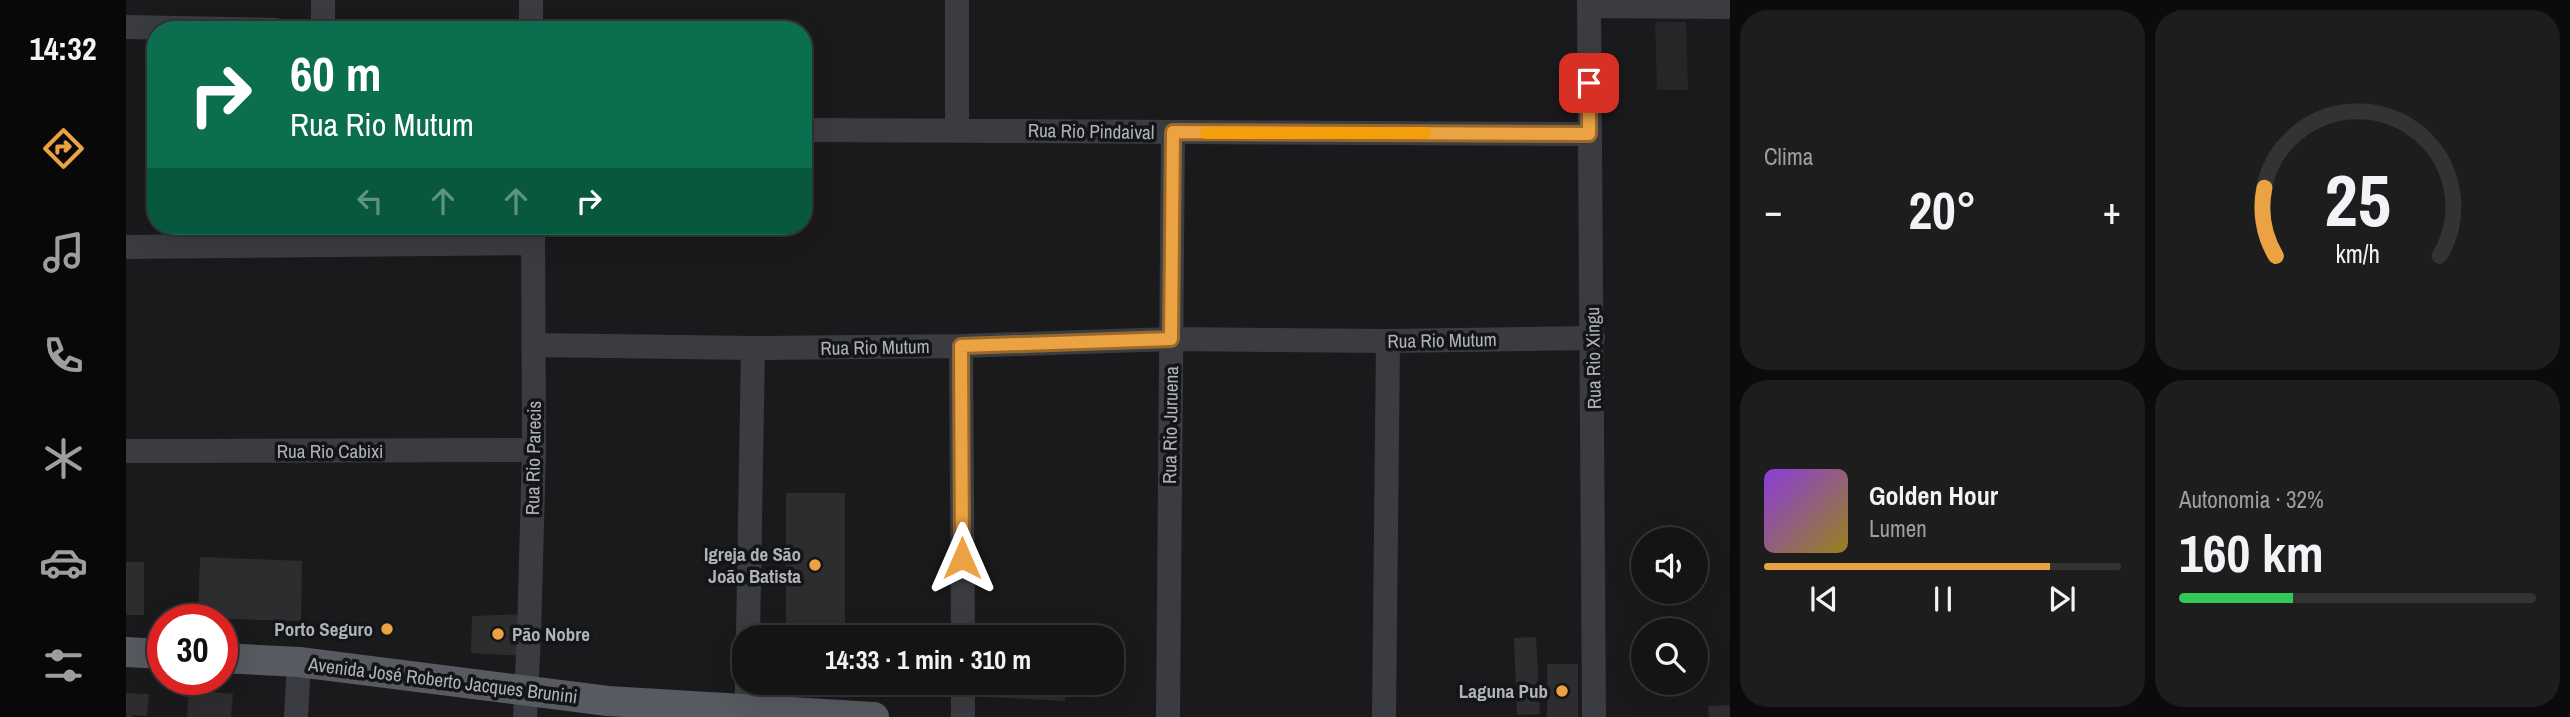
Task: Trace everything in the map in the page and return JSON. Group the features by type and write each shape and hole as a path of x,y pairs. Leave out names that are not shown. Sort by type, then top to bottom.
{"main road":[{"path":"126,652 147,653"},
{"name":"Avenida José Roberto Jacques Brunini","path":"238,659 299,662 526,704 608,701 747,703 874,717"}],"street":[{"path":"323,0 323,21"},
{"path":"531,0 531,21"},
{"path":"957,0 957,130"},
{"path":"1589,3 1730,7"},
{"name":"Rua Rio Xingu","path":"1589,3 1594,717"},
{"path":"126,27 147,27"},
{"name":"Rua Rio Pindaival","path":"812,130 1589,134"},
{"name":"Rua Rio Juruena","path":"1168,717 1173,132"},
{"path":"126,247 533,235"},
{"name":"Rua Rio Parecis","path":"526,704 534,450 533,235"},
{"name":"Rua Rio Mutum","path":"534,345 753,348 961,346 1171,339 1388,341 1593,338"},
{"path":"1384,717 1388,341"},
{"path":"961,346 963,625"},
{"path":"748,625 753,348"},
{"name":"Rua Rio Cabixi","path":"126,451 534,450"},
{"path":"296,717 299,662"},
{"path":"963,695 963,717"}],"shaded area":[{"path":"1655,22 1686,22 1688,90 1657,90"}],"building":[{"name":"Igreja de São João Batista","path":"786,493 845,493 845,625 786,625"},
{"path":"200,557 302,561 301,621 238,619 238,604 198,604"},
{"path":"126,562 144,562 144,615 126,615"},
{"name":"Pão Nobre","path":"525,614 524,656 471,653 472,616"},
{"path":"1536,637 1540,714 1517,715 1514,638"},
{"name":"Laguna Pub","path":"1547,664 1578,664 1578,717 1547,717"},
{"path":"126,693 149,695 147,716 126,717"},
{"path":"189,695 233,695 231,717 187,717"},
{"path":"986,695 1065,695 1065,701"},
{"path":"1730,705 1730,717 1709,717 1708,706"}],"slow traffic":[{"path":"1206,133 1425,133"}],"place":[{"name":"Igreja de São João Batista","path":"815,565"},
{"name":"Porto Seguro","path":"387,629"},
{"name":"Pão Nobre","path":"498,634"},
{"name":"Laguna Pub","path":"1562,691"}],"route":[{"path":"962,558 961,346 1171,339 1173,132 1589,134 1589,83"}]}
